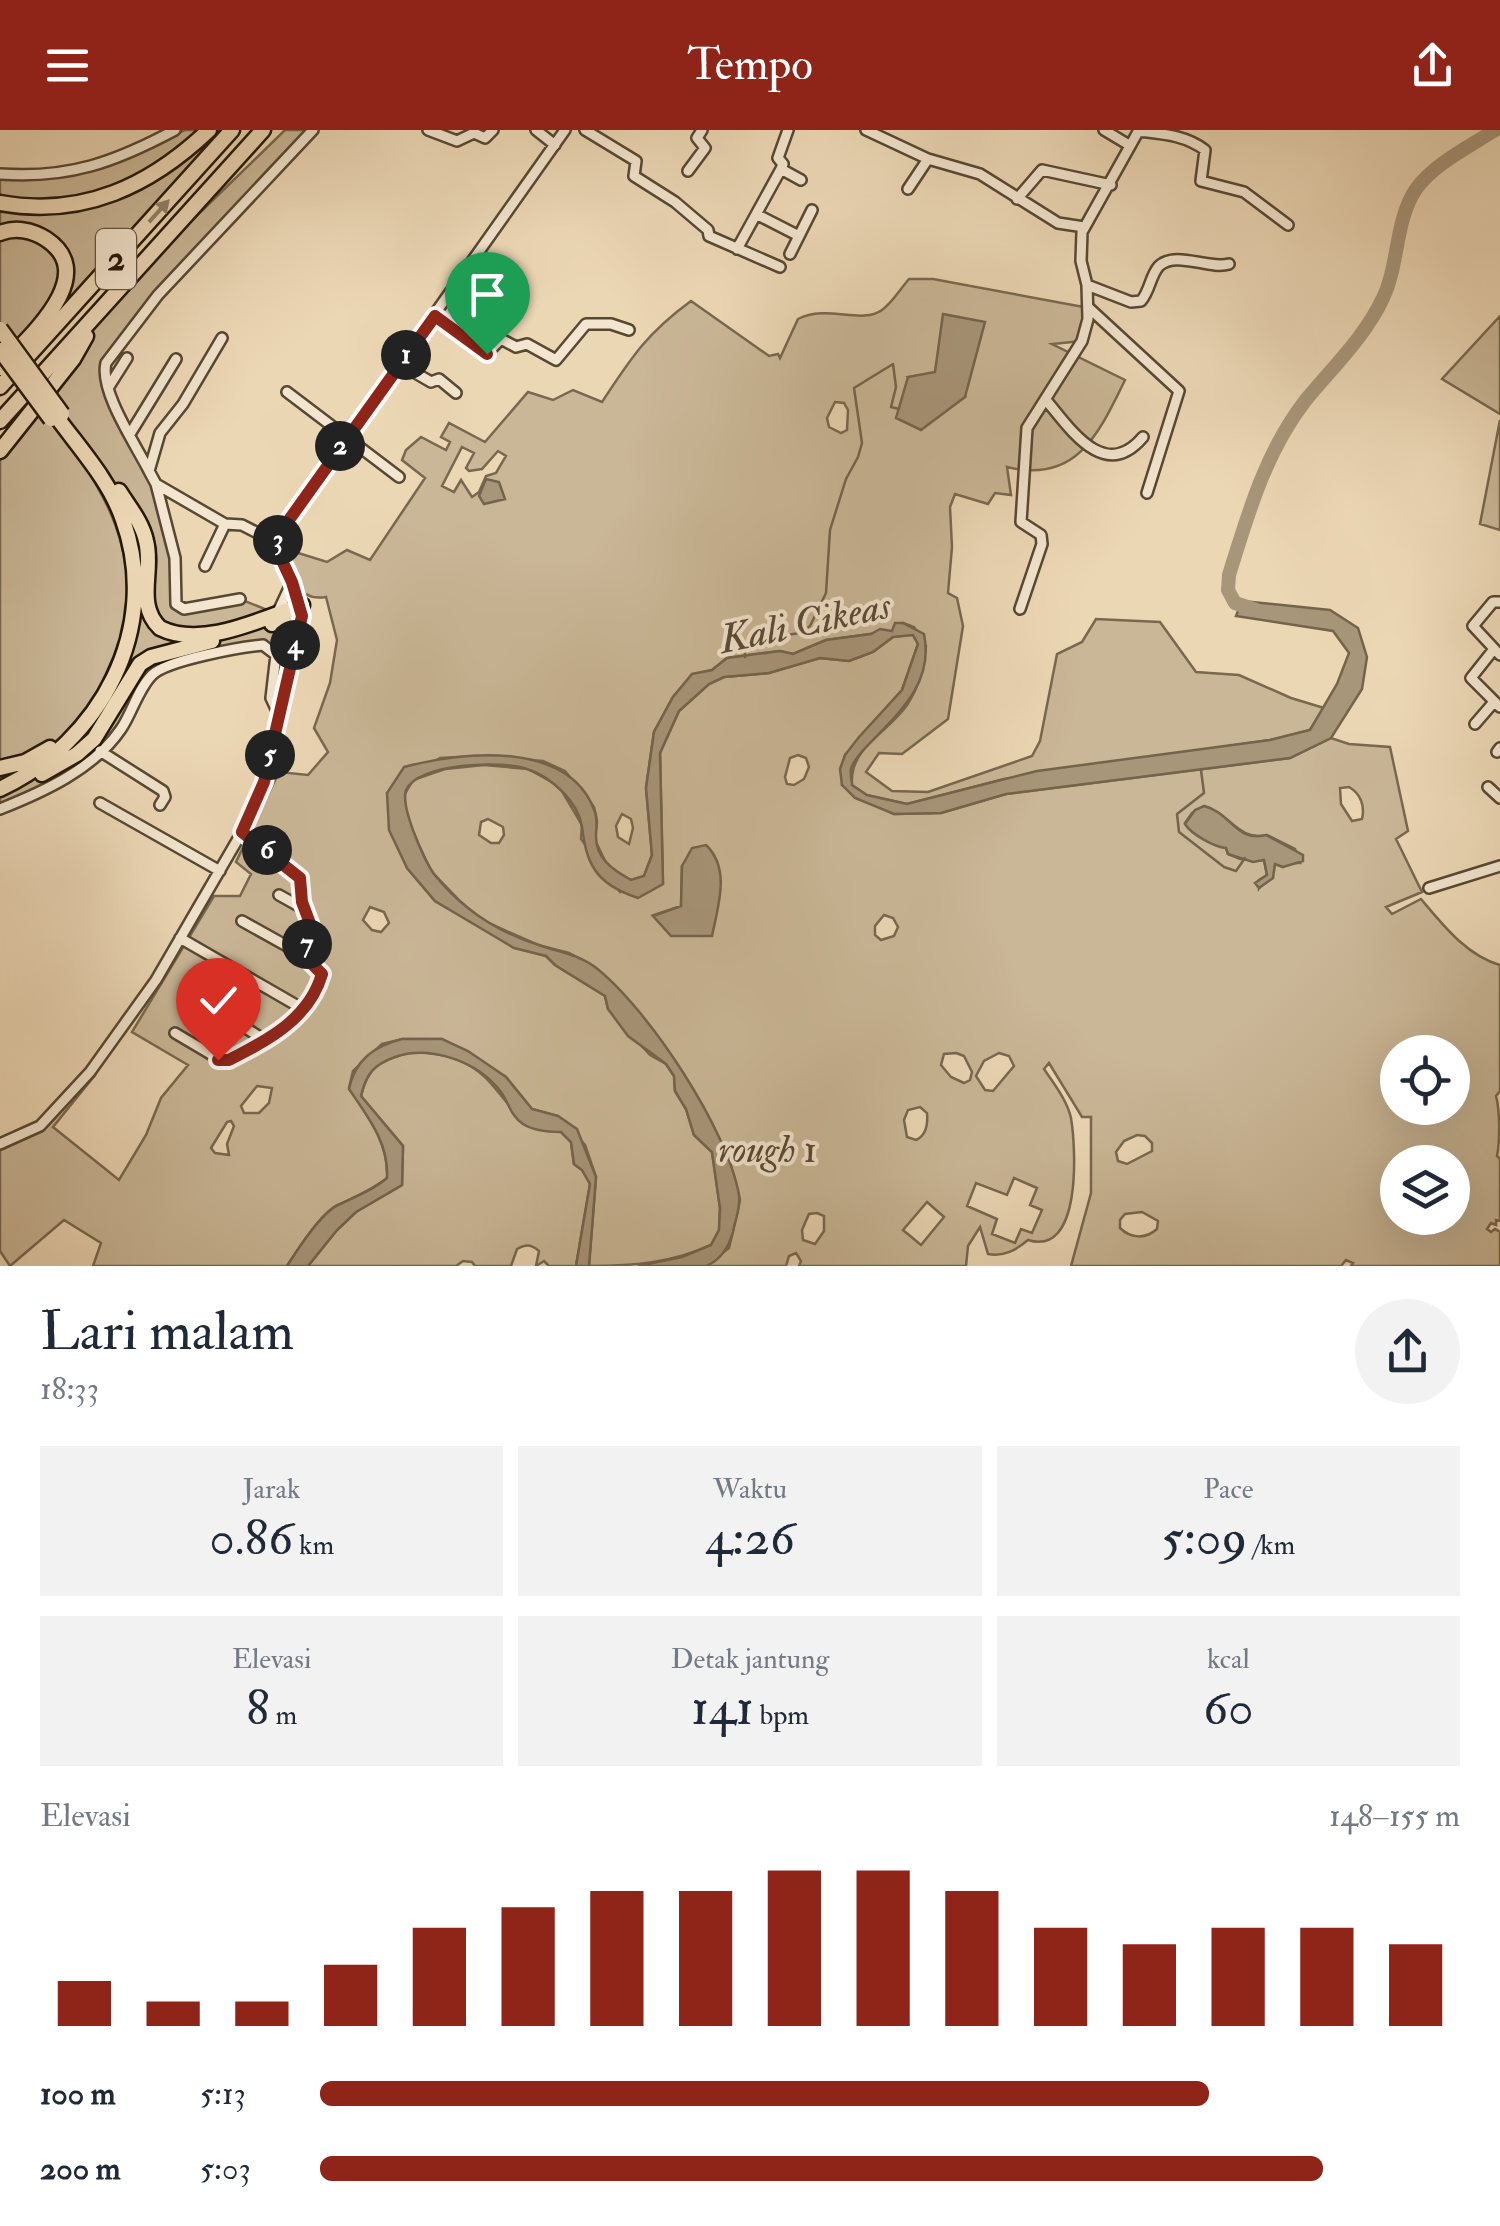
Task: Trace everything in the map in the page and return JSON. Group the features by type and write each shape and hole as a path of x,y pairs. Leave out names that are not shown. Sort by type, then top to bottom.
{"highway":[{"path":"0,203 63,206 118,192 157,174 209,130"},
{"name":"2","path":"0,387 232,130"},
{"name":"2","path":"0,422 263,130"},
{"path":"0,233 16,230 41,236 60,253 66,272 55,308 0,368"},
{"path":"0,451 73,359 101,309"},
{"path":"0,329 108,504 124,556 126,609 108,677 81,720 40,756 0,768"},
{"path":"0,339 104,482 123,518 134,566 132,622 119,668 95,712 68,744 17,781"},
{"path":"0,350 111,478 142,526 148,551 147,608 154,622 167,632 189,637 276,618"},
{"path":"0,789 60,766 86,747 104,726 135,669 145,660 302,611"}],"street":[{"path":"0,174 31,176 88,169 175,130"},
{"path":"240,598 184,609 176,604 174,558 156,484 108,388 104,370 112,352 158,295 313,130"},
{"path":"428,130 462,141 472,133 485,138 493,130"},
{"path":"536,130 555,145"},
{"path":"0,1144 40,1126 90,1072 156,980 242,832 259,798 302,611 280,562 277,543 297,504 565,130"},
{"path":"585,130 636,161 637,178 678,204 710,236 780,267"},
{"path":"688,172 705,149 697,138 702,130"},
{"path":"737,249 781,169 783,164 778,158 788,130"},
{"path":"866,130 889,135 928,159 980,174 1058,223 1084,227"},
{"path":"1104,130 1129,145"},
{"path":"1020,609 1042,544 1040,534 1021,522 1027,428 1082,341 1089,308 1081,261 1084,227 1129,145 1139,131 1181,137 1198,145 1205,150 1201,181 1244,192 1288,226"},
{"path":"908,189 928,159"},
{"path":"781,169 801,180"},
{"path":"1017,198 1041,170 1111,184"},
{"path":"790,254 812,210"},
{"path":"758,216 799,236"},
{"path":"1087,284 1131,302 1141,302 1157,268 1165,262 1229,264"},
{"path":"472,264 486,274"},
{"path":"1089,308 1179,390 1147,492"},
{"path":"435,316 486,354 501,338 516,347 526,344 555,360 586,324 610,324 629,330"},
{"path":"149,470 160,433 183,404 222,338"},
{"path":"108,388 127,358"},
{"path":"130,434 176,359"},
{"path":"400,364 430,382 438,379 456,393"},
{"path":"287,392 399,477"},
{"path":"1046,400 1083,442 1098,452 1125,452 1143,437"},
{"path":"156,484 225,524 242,525 277,543"},
{"path":"206,566 225,524"},
{"path":"292,582 276,618 296,641"},
{"path":"1475,724 1497,704 1470,678 1497,652 1473,626 1493,602 1500,602"},
{"path":"0,809 42,792 100,751 122,727 152,675 165,667 263,645 276,654 270,698 280,717"},
{"path":"100,751 163,792 165,797 160,806"},
{"path":"1488,787 1500,798"},
{"path":"100,803 220,871"},
{"path":"242,832 300,878 304,910 311,926 303,955"},
{"path":"1429,888 1500,866"},
{"path":"280,895 304,910"},
{"path":"175,1033 224,1062 286,1028 303,1009 322,974 303,955 242,922"},
{"path":"180,938 303,1009"},
{"path":"196,996 266,1041"}],"green space":[{"path":"185,130 232,130 67,314 55,308 16,351 0,329 0,178 73,174 117,160"},
{"path":"285,130 313,130 113,351 104,376 163,509 179,608 240,599 277,614 195,646 276,623 296,641 239,648 151,675 122,727 88,762 0,809 0,451 39,401 94,481 119,536 126,566 127,598 122,632 95,712 132,622 127,505 46,393 101,309"},
{"path":"909,279 933,279 1089,308 1082,341 1052,344 1125,380 1095,435 1068,461 1031,470 1007,467 1011,495 995,493 988,504 955,494 950,507 948,593 957,598 963,626 948,719 902,754 879,753 866,772 892,791 928,792 1032,756 1040,741 1057,654 1082,642 1096,619 1160,622 1196,672 1239,675 1324,708 1310,730 1270,740 1004,779 907,804 866,795 852,785 863,750 899,715 918,684 926,646 914,627 903,623 892,631 826,640 793,654 780,651 727,658 712,670 692,675 673,697 654,732 646,788 652,855 644,876 631,880 608,867 595,840 594,807 565,771 543,761 477,756 440,758 387,793 407,868 435,901 514,947 546,956 605,996 608,1009 650,1055 666,1064 674,1076 675,1091 694,1135 712,1152 720,1208 719,1230 711,1245 652,1262 589,1266 596,1177 585,1145 558,1116 532,1109 506,1077 442,1039 403,1039 382,1044 353,1071 349,1088 381,1142 387,1178 331,1209 287,1266 93,1266 101,1243 64,1220 10,1266 0,1251 0,1144 30,1132 90,1072 95,1075 53,1127 119,1180 146,1135 161,1098 188,1065 132,1032 214,896 240,896 251,874 236,862 279,772 308,775 328,752 314,728 330,683 337,640 326,597 307,595 300,590 282,548 327,562 347,550 370,560 425,478 402,460 406,450 421,437 446,450 450,442 441,437 449,423 485,442 528,392 553,400 573,390 602,402 641,347 691,301 769,356 778,354 780,358 798,319 821,313 874,314 886,307","holes":["935,373 965,397 944,411 908,377","835,402 844,403 848,410 847,430 841,433 829,427 827,418","462,447 474,453 466,468 469,471 482,469 498,451 506,456 496,473 486,476 479,492 472,497 461,480 454,492 442,486","622,814 631,819 633,828 629,844 618,837 616,826","370,907 384,912 389,923 381,932 372,930 363,920","257,1086 272,1088 269,1103 259,1113 244,1113 241,1106","231,1121 234,1126 227,1144 229,1155 215,1153 211,1148 227,1122"]},
{"path":"1500,316 1500,414 1442,379"},
{"path":"1500,420 1500,530 1480,524"},
{"name":"rough 1","path":"913,635 918,644 902,690 845,755 842,785 894,814 941,813 1006,794 1290,758 1331,738 1349,744 1390,747 1408,831 1396,839 1422,892 1386,907 1392,914 1421,899 1466,947 1500,965 1500,1091 1496,1096 1500,1221 1496,1220 1496,1225 1491,1223 1487,1229 1500,1232 1500,1266 1351,1266 1353,1263 1346,1260 1341,1266 1071,1266 1091,1193 1091,1117 1082,1117 1049,1063 1044,1069 1071,1118 1074,1175 1067,1217 1058,1232 1046,1241 1028,1240 1009,1252 988,1254 980,1227 968,1246 966,1266 799,1266 801,1261 796,1253 789,1256 786,1266 705,1266 729,1248 740,1200 728,1155 683,1073 650,1027 595,967 482,920 461,902 431,871 405,815 405,794 413,780 445,769 484,765 528,769 559,786 582,825 581,839 620,892 663,883 660,753 679,711 709,684 724,677 769,673 820,658 849,661 873,652 893,637","holes":["790,758 806,758 809,767 804,779 794,785 787,784","1349,787 1361,801 1362,819 1352,821 1341,804 1340,788","1204,806 1213,809 1248,834 1267,835 1295,849 1300,863 1283,867 1275,864 1259,888 1259,880 1267,875 1264,860 1228,854 1226,848 1204,839 1185,823","488,819 503,827 499,843 479,835 481,822","682,865 711,935 654,915 681,906","884,915 893,918 898,927 894,936 881,940 875,935 875,926","999,1053 1009,1056 1014,1066 993,1091 985,1090 976,1076 984,1061","944,1054 964,1056 972,1072 970,1080 964,1083 951,1077 941,1065","920,1107 927,1113 925,1132 916,1140 907,1137 904,1120 908,1110","1137,1135 1152,1143 1152,1151 1127,1164 1118,1161 1116,1152 1124,1141","1014,1178 1037,1188 1030,1205 1042,1210 1032,1233 1021,1229 1015,1243 992,1234 997,1219 967,1206 976,1183 1007,1195","927,1202 944,1217 921,1245 903,1230","1142,1212 1158,1221 1157,1229 1134,1236 1120,1228 1125,1214","809,1214 824,1216 824,1231 815,1244 803,1240 802,1230"]},
{"path":"414,1051 461,1061 488,1080 528,1123 561,1132 571,1142 574,1164 590,1184 576,1266 549,1266 544,1261 536,1266 539,1251 523,1246 517,1249 511,1266 475,1266 463,1261 456,1266 308,1266 356,1212 402,1185 403,1146 361,1096 373,1069"}],"shaded area":[{"path":"943,314 985,322 965,397 921,430 896,418 908,377 935,372"},
{"path":"486,479 499,482 505,499 484,504 479,496"},
{"path":"1242,601 1330,610 1358,628 1367,657 1362,689 1331,738 1290,758 1006,794 941,813 894,814 855,798 842,785 840,769 859,737 902,690 918,644 913,635 893,637 873,652 849,661 820,658 769,673 724,677 709,684 679,711 660,753 663,884 638,898 599,875 587,854 575,808 562,791 536,773 515,766 462,766 426,774 414,781 406,790 406,808 434,874 456,898 494,926 582,959 616,986 683,1072 719,1138 732,1168 739,1200 727,1247 706,1266 638,1266 682,1257 711,1245 719,1230 720,1208 712,1152 694,1135 675,1091 674,1076 666,1064 628,1036 608,1009 605,996 546,956 514,948 435,901 407,868 389,830 387,793 404,767 484,755 512,756 563,772 582,789 595,812 596,843 602,857 631,880 644,876 652,855 646,788 654,732 673,697 692,674 712,670 727,658 780,651 793,654 826,640 871,634 880,629 892,631 895,623 924,634 924,667 912,695 859,755 851,771 852,785 867,795 907,804 1037,771 1270,740 1310,730 1337,684 1349,653 1333,631 1236,616"},
{"path":"1204,806 1248,835 1266,835 1303,855 1303,861 1283,867 1275,864 1273,878 1259,888 1255,883 1267,875 1264,860 1253,862 1228,854 1226,848 1203,839 1185,824 1195,810"},
{"path":"706,845 714,855 720,876 712,936 671,936 653,916 681,906 682,866 692,848"},
{"path":"402,1039 442,1039 468,1051 506,1077 532,1109 558,1116 577,1129 596,1177 589,1266 576,1266 590,1184 574,1164 571,1142 561,1132 541,1131 523,1124 491,1081 467,1064 423,1053 381,1063 368,1076 361,1096 403,1146 402,1185 356,1212 308,1266 287,1266 331,1209 387,1178 381,1142 349,1089 367,1056"}],"waterway":[{"path":"1256,610 1235,603 1228,590 1229,575 1259,485 1279,442 1305,401 1376,312 1388,285 1404,214 1416,189 1442,164 1495,130"},
{"name":"Kali Cikeas","path":"745,657 745,647 766,638 800,633 810,626 826,593 830,530 862,443 854,388 893,364 896,387 891,407 899,409"},
{"path":"1201,770 1204,793 1177,814 1179,832 1224,867 1236,871 1245,858"}],"route":[{"path":"218,1060 229,1060 286,1028 303,1009 322,974 303,955 311,926 302,902 300,878 242,832 264,782 302,616 302,605 280,562 281,531 435,316 487,354"}]}
